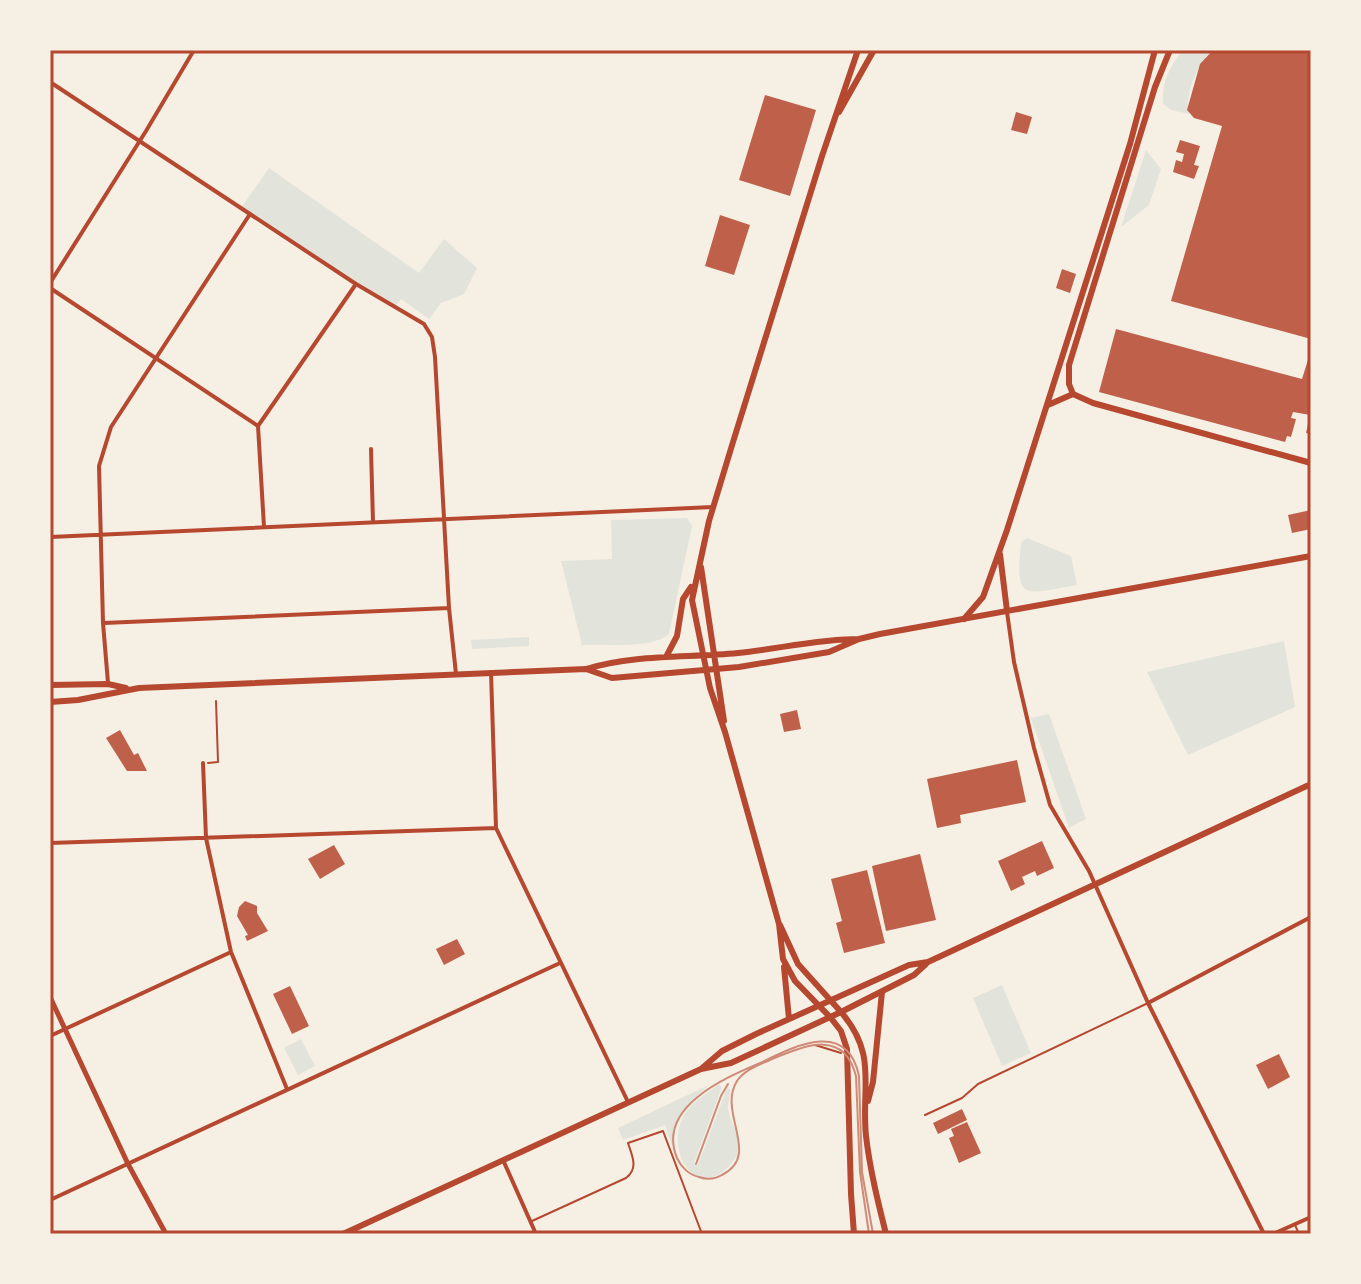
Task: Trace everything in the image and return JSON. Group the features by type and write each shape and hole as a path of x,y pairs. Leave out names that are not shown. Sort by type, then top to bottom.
{"main road":[{"path":"666,657 677,636 683,599 701,567 713,507 858,50"},
{"path":"822,156 838,113 874,50"},
{"path":"964,619 982,599 1001,547 1153,64 1153,50"},
{"path":"1170,50 1151,100 1069,365 1069,384 1073,394 1093,403 1311,463"},
{"path":"1048,405 1073,394"},
{"path":"1001,547 1007,611"},
{"path":"50,702 78,700 129,689 586,669 611,661 715,654 827,639 859,639 1311,556"},
{"path":"701,567 725,732"},
{"path":"694,584 692,608 702,655 779,924 789,1019"},
{"path":"586,669 612,678 706,671 801,659 829,652 859,639"},
{"path":"50,685 108,684 129,689"},
{"path":"701,1069 722,1051 789,1019 909,965 928,962 1311,784"},
{"path":"779,924 798,964 856,1031 864,1050 865,1116 872,1179 886,1234"},
{"path":"783,959 795,981 841,1031 847,1049 854,1234"},
{"path":"343,1234 701,1069 731,1063 841,1012 914,975 928,962"},
{"path":"865,1116 873,1082 882,992"}],"street":[{"path":"194,50 50,286 258,426"},
{"path":"50,82 356,284 424,324 432,337 435,357 443,519 456,674"},
{"path":"108,684 103,623 99,466 111,427 250,214"},
{"path":"264,527 258,426 356,284"},
{"path":"371,449 373,522"},
{"path":"50,537 713,507"},
{"path":"103,623 449,608"},
{"path":"1007,611 1011,648 1050,805 1096,886 1148,1003 1264,1234"},
{"path":"491,672 496,828 628,1102"},
{"path":"203,763 206,838 231,952 287,1089"},
{"path":"50,843 496,828"},
{"path":"1148,1003 1311,917"},
{"path":"50,1036 231,952"},
{"path":"50,1200 560,963"},
{"path":"50,997 128,1164 166,1234"},
{"path":"503,1160 536,1234"},
{"path":"1273,1234 1311,1217"}],"lane":[{"path":"925,1115 962,1098 978,1084 1148,1003"},
{"path":"530,1222 626,1178 634,1170 628,1143 663,1131 702,1234"},
{"path":"1295,1225 1299,1234"}],"path":[{"path":"203,763 218,762 216,701"},
{"path":"815,1045 843,1053"}],"shaded area":[{"path":"1183,50 1213,50 1202,62 1194,79 1189,114 1171,110 1163,104 1167,76"},
{"path":"1146,150 1161,169 1149,205 1121,227"},
{"path":"269,168 419,273 444,239 477,268 464,294 441,303 429,319 401,299 395,307 241,208"},
{"path":"687,518 692,526 669,634 641,644 582,645 561,561 612,559 611,520"},
{"path":"1027,538 1071,556 1077,585 1045,591 1026,590 1022,585 1019,562 1021,542"},
{"path":"529,637 529,646 472,649 471,640"},
{"path":"1284,641 1295,707 1188,755 1147,672"},
{"path":"1049,714 1086,819 1069,828 1031,718"},
{"path":"1002,985 1031,1053 1002,1066 973,998"},
{"path":"301,1039 315,1066 298,1075 284,1048"},
{"path":"719,1084 722,1087 694,1163 698,1165 727,1088 731,1090 728,1108 738,1140 738,1151 728,1167 715,1176 703,1178 692,1173 684,1164 678,1137 681,1122 689,1108"},
{"path":"709,1085 683,1111 675,1127 672,1146 665,1125 623,1140 618,1128"}],"building":[{"path":"1213,50 1311,51 1311,339 1171,301 1222,126 1194,118 1187,110 1200,64"},
{"path":"765,95 816,110 790,196 739,180"},
{"path":"1016,112 1032,117 1027,134 1011,130"},
{"path":"1180,140 1200,146 1194,165 1199,166 1194,179 1173,172 1176,160 1182,162 1184,154 1176,152"},
{"path":"720,215 750,225 734,275 705,266"},
{"path":"1062,269 1076,274 1070,293 1056,288"},
{"path":"1116,329 1302,379 1311,350 1311,434 1306,433 1310,415 1293,412 1291,418 1296,419 1291,437 1287,436 1285,442 1099,392"},
{"path":"1311,510 1311,529 1292,533 1288,515"},
{"path":"797,710 801,729 784,732 780,714"},
{"path":"120,730 147,771 127,771 106,738"},
{"path":"1017,760 1026,802 960,815 961,823 937,828 927,779"},
{"path":"1042,841 1054,868 1037,876 1035,871 1022,877 1025,884 1011,891 998,861"},
{"path":"334,845 345,864 320,879 308,859"},
{"path":"920,854 936,920 886,931 872,866"},
{"path":"867,870 885,943 844,953 836,923 842,921 831,879"},
{"path":"245,901 257,906 257,913 268,931 247,941 245,936 248,935 237,916 239,907"},
{"path":"457,939 465,954 444,965 436,949"},
{"path":"290,986 309,1026 292,1034 273,994"},
{"path":"1279,1054 1290,1077 1268,1089 1256,1065"},
{"path":"962,1109 967,1120 938,1134 933,1123"},
{"path":"967,1122 981,1153 959,1163 949,1138 954,1136 951,1129"}],"tram line":[{"path":"869,1234 860,1172 856,1076 842,1051 822,1045 797,1049 740,1077 732,1093 738,1156 733,1167 717,1177 705,1179 692,1174 677,1158 673,1140 676,1124 685,1109 713,1086 788,1050 817,1042 831,1042 843,1047 853,1058 859,1076 862,1172 873,1234"},
{"path":"696,1164 728,1084"}]}
